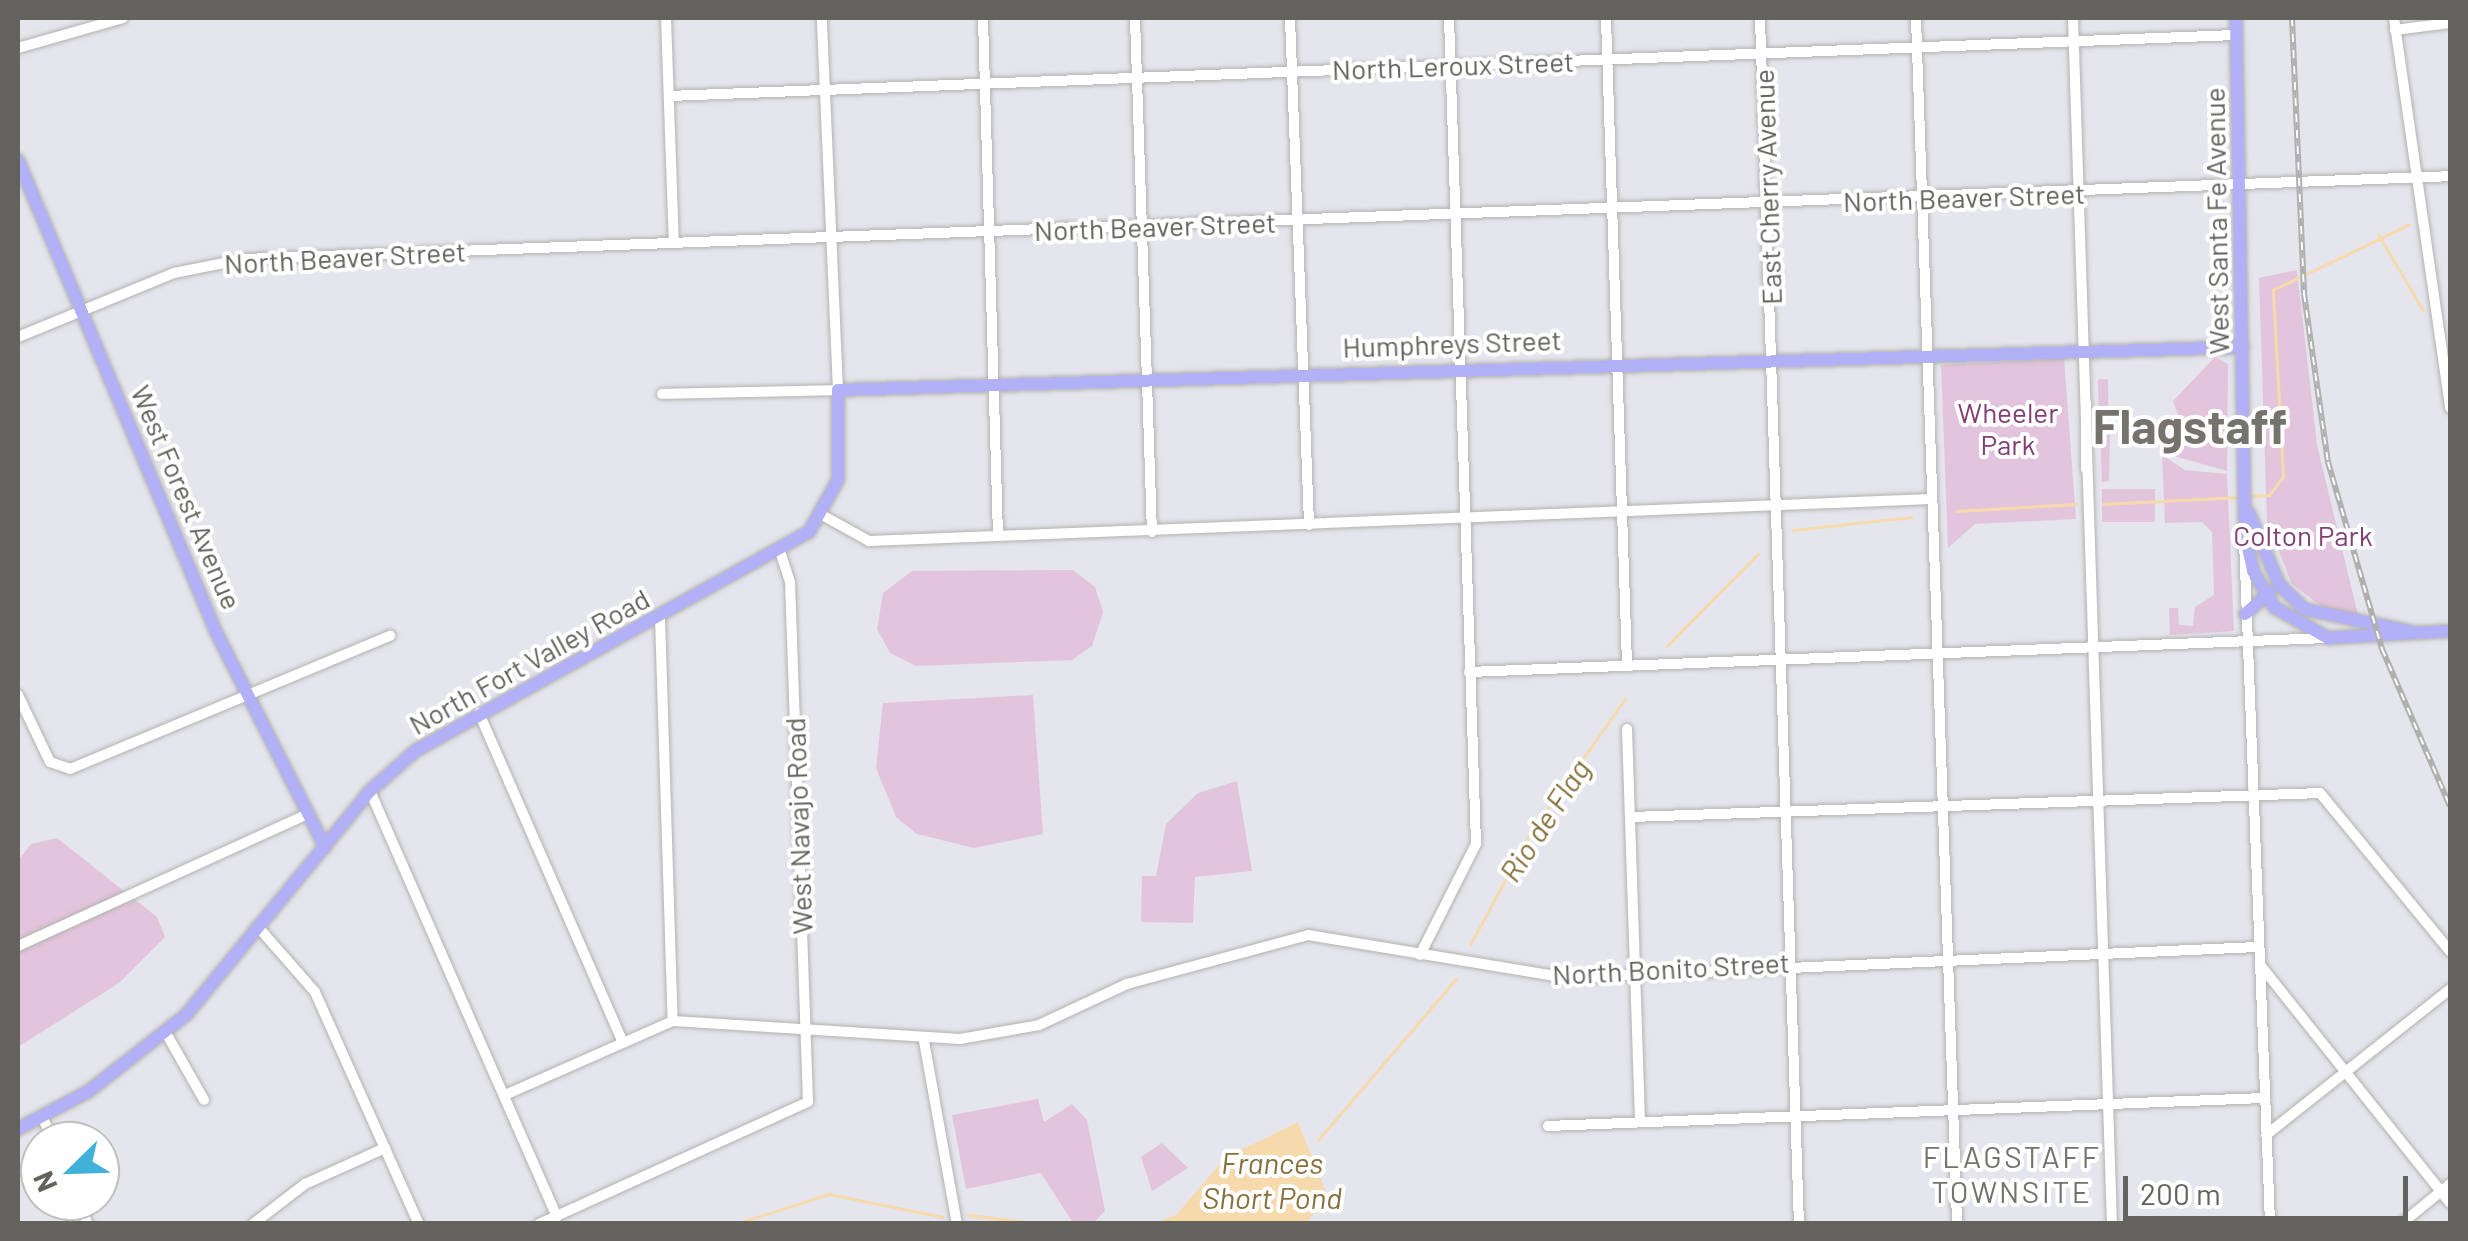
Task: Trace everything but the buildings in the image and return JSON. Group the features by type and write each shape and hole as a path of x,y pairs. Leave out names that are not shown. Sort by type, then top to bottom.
{"main road":[{"name":"West Santa Fe Avenue","path":"2236,18 2249,514 2244,536"},
{"name":"West Forest Avenue","path":"18,160 24,191 82,310 247,694 325,847"},
{"name":"Humphreys Street","path":"838,390 1928,351 2244,347"},
{"name":"North Fort Valley Road","path":"18,1129 166,1033 259,928 370,791 479,713 780,552 822,515 841,464 838,390"},
{"path":"2249,514 2279,584 2326,620 2412,632"},
{"path":"2244,536 2266,596 2328,638 2450,631"},
{"path":"2245,614 2279,584"}],"street":[{"path":"18,48 123,18"},
{"path":"666,18 674,242"},
{"path":"822,18 828,239 838,390"},
{"path":"982,18 998,536"},
{"path":"1134,18 1152,532"},
{"path":"1290,18 1308,526"},
{"path":"1420,956 1474,862 1449,18"},
{"path":"1606,18 1617,512 1627,665"},
{"name":"East Cherry Avenue","path":"1760,18 1799,1224"},
{"path":"1916,18 1938,652 1944,957 1957,1224"},
{"path":"2073,18 2112,1224"},
{"path":"2450,23 2394,24 2416,181 2445,335 2450,408"},
{"name":"North Leroux Street","path":"669,96 2236,35"},
{"name":"North Beaver Street","path":"18,338 174,273 244,260 2079,192 2240,190 2450,176"},
{"name":"Humphreys Street","path":"662,394 838,390"},
{"path":"822,515 869,542 1932,499"},
{"name":"West Santa Fe Avenue","path":"2244,536 2270,1224"},
{"name":"West Navajo Road","path":"556,1217 808,1102 790,582 780,552"},
{"path":"505,1095 673,1021 660,618"},
{"path":"18,695 50,762 70,769 390,636"},
{"path":"1469,672 2328,638"},
{"path":"479,713 623,1042"},
{"path":"1627,729 1640,1121"},
{"path":"370,791 556,1217 539,1224"},
{"path":"1630,817 2320,793 2450,950"},
{"path":"18,946 308,814"},
{"path":"259,928 316,992 418,1224"},
{"name":"North Bonito Street","path":"673,1021 805,1036 924,1041 1038,1025 1127,984 1286,938 1568,978 1793,962 2259,947"},
{"path":"2260,964 2446,1188 2450,1204"},
{"path":"2266,1135 2450,988"},
{"path":"166,1033 204,1100"},
{"path":"924,1041 957,1224"},
{"path":"1548,1126 1796,1113 2264,1098"},
{"path":"42,1116 44,1121"},
{"path":"253,1224 306,1184 385,1148"},
{"path":"2401,1224 2446,1188"}],"green space":[{"name":"Colton Park","path":"2297,270 2317,445 2358,615 2324,608 2292,584 2267,522 2259,278"},
{"path":"2215,357 2228,364 2227,471 2174,456 2185,434 2173,401"},
{"name":"Wheeler Park","path":"2064,358 2076,519 1975,524 1948,548 1941,365"},
{"path":"2098,379 2108,379 2109,421 2099,421"},
{"path":"2100,435 2110,435 2109,481 2102,482"},
{"path":"2162,455 2185,470 2227,474 2234,631 2170,635 2169,608 2178,608 2179,625 2193,626 2195,607 2214,595 2212,532 2202,522 2165,523"},
{"path":"2102,489 2155,489 2155,522 2102,522"},
{"path":"1073,570 1095,587 1103,612 1092,646 1072,660 916,666 890,653 877,629 883,593 912,571"},
{"path":"1033,695 1043,834 974,848 917,834 896,817 876,768 883,703"},
{"path":"1237,781 1252,871 1195,877 1193,923 1141,922 1142,876 1156,876 1166,824 1198,793"},
{"path":"57,838 157,917 165,937 119,983 18,1047 18,861 31,844"},
{"path":"1038,1099 1044,1122 1072,1104 1087,1120 1105,1211 1093,1223 1073,1223 1041,1173 966,1189 952,1115"},
{"path":"1162,1143 1188,1168 1152,1191 1141,1157"}],"water":[{"name":"Frances Short Pond","path":"1298,1122 1328,1197 1306,1223 1155,1223 1176,1215 1225,1158"}],"waterway":[{"name":"Rio de Flag","path":"2249,496 2269,495 2283,477 2273,290 2408,225"},
{"path":"2379,235 2423,310"},
{"name":"Rio de Flag","path":"2103,504 2241,497"},
{"name":"Rio de Flag","path":"1957,511 2076,504"},
{"name":"Rio de Flag","path":"1793,530 1911,517"},
{"name":"Rio de Flag","path":"1667,646 1758,554"},
{"name":"Rio de Flag","path":"1470,945 1530,834 1625,699"},
{"name":"Rio de Flag","path":"1318,1140 1456,979"},
{"name":"Rio de Flag","path":"735,1224 829,1194 943,1217"},
{"name":"Rio de Flag","path":"968,1215 1041,1224"}],"railway":[{"path":"2292,18 2304,294 2328,462 2382,649 2450,806"}],"district":[{"name":"Flagstaff","path":"2190,426"},
{"name":"FLAGSTAFF TOWNSITE","path":"2012,1173"}]}
